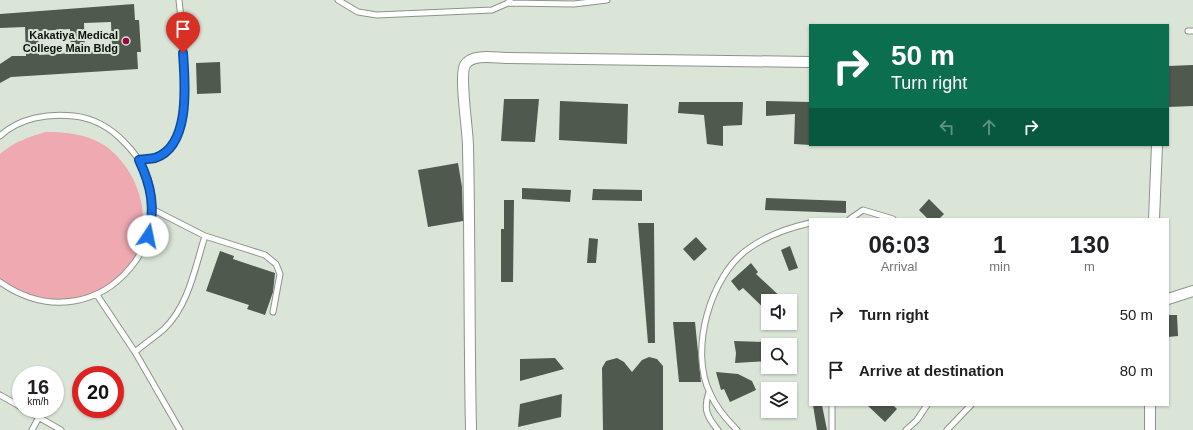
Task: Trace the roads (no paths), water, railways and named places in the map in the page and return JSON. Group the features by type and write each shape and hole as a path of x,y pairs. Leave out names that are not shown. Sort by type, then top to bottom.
{"street":[{"path":"471,430 468,130 462,74 465,65 470,60 476,58 809,62"},
{"path":"1154,218 1157,146"},
{"path":"1169,299 1193,291"},
{"path":"1150,406 1150,430"}],"lane":[{"path":"139,160 155,158 165,152 173,143 181,125 185,92 179,0"},
{"path":"338,0 358,12 377,15 492,10 509,2 574,4 607,0"},
{"path":"0,136 22,122 42,116 78,116 106,127 130,147 139,160 148,180 152,209 151,225 144,247 132,267 116,283 97,295 63,303 46,302 18,294 0,282"},
{"path":"152,209 205,236 264,255 276,264 280,274 273,312"},
{"path":"851,218 863,210 890,218"},
{"path":"737,430 722,414 709,392 702,369 702,345 706,318 715,291 728,270 747,250 767,237 809,223"},
{"path":"135,352 164,329 177,314 184,300 205,236"},
{"path":"97,295 135,352 180,430"},
{"path":"709,392 705,403 706,411 708,419 718,430"},
{"path":"0,395 12,402"},
{"path":"832,406 832,430"},
{"path":"906,430 917,420 926,406"},
{"path":"947,430 970,406"},
{"path":"32,430 39,418"},
{"path":"42,418 61,430"}],"place":[{"name":"Kakatiya Medical College Main Bldg","path":"126,41"}]}
